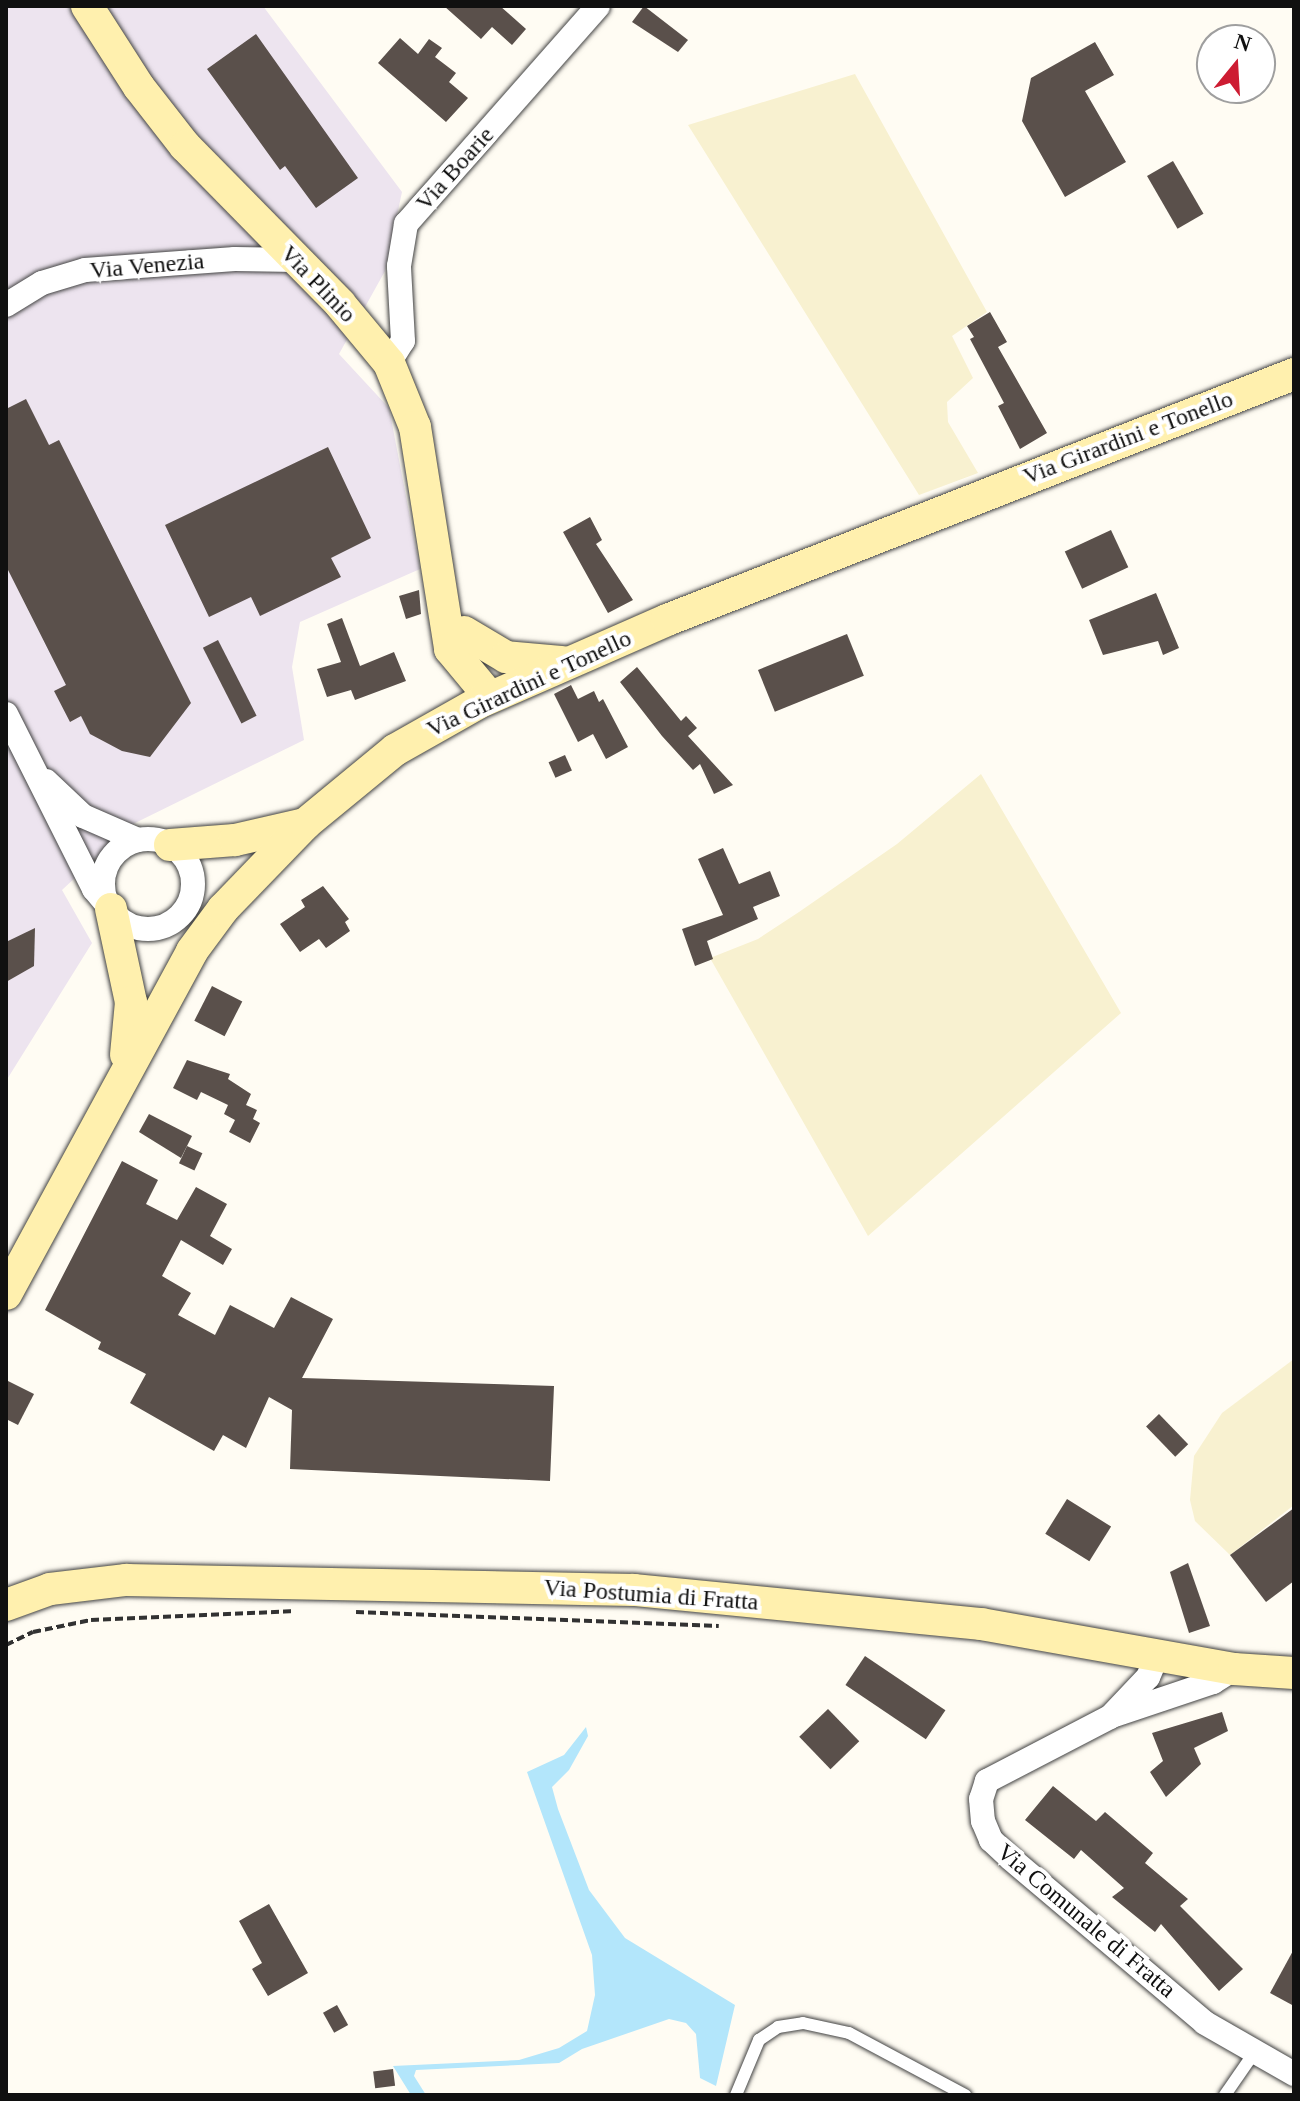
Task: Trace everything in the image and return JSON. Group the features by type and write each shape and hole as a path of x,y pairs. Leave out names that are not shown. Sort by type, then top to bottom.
{"main road":[{"name":"Via Plinio","path":"87,6 139,87 185,146 296,260 389,363 415,427 454,630 486,667 490,697"},
{"name":"Via Girardini e Tonello","path":"6,1294 164,997 223,909 305,824 422,734 490,697 570,662 1294,374"},
{"path":"422,734 446,692 454,630 506,657 570,662"},
{"path":"170,845 235,840 305,824"},
{"path":"110,908 131,1002 124,1070"},
{"name":"Via Postumia di Fratta","path":"6,1605 50,1589 126,1580 634,1590 981,1624 1234,1669 1294,1673"}],"street":[{"name":"Via Boarie","path":"389,363 403,341 399,266 406,224 598,6"},
{"name":"Via Venezia","path":"6,305 42,283 85,270 235,259 296,260"},
{"path":"6,714 94,889 110,908 132,926 145,929 171,923 182,914 193,890 192,877 181,853 170,845 138,840 83,816 37,771"},
{"path":"110,908 105,871 117,851 138,840"},
{"name":"Via Comunale di Fratta","path":"1157,1656 1148,1677 1110,1717 987,1781 981,1799 991,1840 1205,2023 1294,2074"},
{"path":"1110,1717 1213,1682 1234,1669"}],"lane":[{"path":"736,2095 759,2040 778,2027 803,2023 849,2033 965,2095"},
{"path":"1225,2095 1254,2053"}],"path":[{"path":"6,1645 33,1632 116,1617 311,1611"},
{"path":"343,1612 728,1626"}],"shaded area":[{"path":"6,6 263,6 402,192 385,271 339,354 389,408 420,569 300,622 292,667 304,740 133,824 62,890 92,943 6,1081"},
{"path":"855,74 987,312 952,336 973,378 947,402 948,422 978,473 919,495 688,125"},
{"path":"981,774 1121,1013 868,1236 710,958 758,939 799,912 897,844"},
{"path":"1294,1359 1294,1505 1230,1555 1195,1521 1190,1500 1194,1456 1222,1413"}],"water":[{"path":"586,1727 588,1736 569,1770 552,1787 558,1809 589,1890 625,1938 735,2005 716,2086 700,2078 696,2034 686,2023 669,2019 582,2049 559,2063 416,2070 414,2076 426,2095 411,2095 393,2066 519,2060 559,2048 587,2031 595,1995 592,1955 527,1772 564,1755"}],"building":[{"path":"444,6 500,6 526,29 512,45 492,27 481,39"},
{"path":"644,6 688,40 678,52 632,22"},
{"path":"256,34 358,178 316,208 285,166 280,170 207,69"},
{"path":"400,38 418,54 429,39 442,48 435,57 456,73 449,82 468,98 446,122 378,63"},
{"path":"1095,42 1114,75 1085,91 1126,162 1065,197 1022,121 1031,78"},
{"path":"1173,161 1204,214 1178,229 1147,176"},
{"path":"990,312 1007,342 998,347 1047,433 1020,449 998,406 1004,403 970,339 974,337 967,326"},
{"path":"26,399 49,445 59,440 191,703 150,757 122,751 90,734 81,716 70,722 54,691 66,685 6,566 6,409"},
{"path":"328,447 371,538 331,558 341,577 260,616 251,597 209,617 165,525"},
{"path":"590,517 602,540 596,544 633,600 608,613 563,532"},
{"path":"1111,530 1128,567 1082,589 1065,552"},
{"path":"419,590 421,614 406,619 399,596"},
{"path":"1156,593 1179,648 1163,655 1158,641 1103,655 1089,620"},
{"path":"342,618 360,666 394,652 406,681 355,700 351,690 327,697 317,669 341,662 327,624"},
{"path":"847,634 864,676 775,712 758,670"},
{"path":"218,640 257,716 241,723 203,648"},
{"path":"637,667 681,721 686,716 697,728 688,736 733,785 714,794 700,764 693,770 662,736 620,682"},
{"path":"571,685 578,699 594,691 599,702 603,699 628,747 606,759 593,734 578,742 554,694"},
{"path":"565,755 572,771 555,778 549,762"},
{"path":"723,848 739,884 770,871 780,896 753,907 758,919 707,941 713,959 695,966 682,929 723,915 698,859"},
{"path":"323,886 349,919 345,922 350,931 326,948 319,939 300,952 280,924 305,907 301,900"},
{"path":"35,928 34,966 6,982 6,942"},
{"path":"212,986 242,1001 225,1036 194,1021"},
{"path":"187,1060 230,1074 228,1079 251,1094 246,1105 257,1110 253,1119 260,1123 250,1143 229,1132 235,1120 224,1114 228,1105 201,1092 197,1100 173,1088"},
{"path":"149,1114 192,1136 181,1158 139,1132"},
{"path":"187,1146 202,1153 194,1170 179,1163"},
{"path":"122,1161 158,1180 146,1204 177,1220 196,1187 227,1204 210,1236 232,1249 223,1265 181,1240 162,1276 191,1293 178,1315 215,1335 230,1305 274,1328 291,1297 333,1319 302,1378 554,1386 550,1481 290,1469 292,1410 269,1397 246,1448 223,1435 214,1451 130,1403 146,1374 98,1349 101,1342 45,1310"},
{"path":"6,1380 34,1394 18,1425 6,1419"},
{"path":"1159,1414 1188,1444 1175,1457 1146,1427"},
{"path":"1067,1499 1111,1527 1089,1561 1045,1534"},
{"path":"1294,1508 1294,1581 1266,1602 1230,1555"},
{"path":"1188,1563 1210,1626 1189,1633 1170,1572"},
{"path":"865,1656 945,1710 926,1739 845,1685"},
{"path":"828,1709 859,1741 830,1769 799,1737"},
{"path":"1222,1712 1228,1731 1194,1748 1201,1764 1166,1797 1150,1772 1163,1761 1152,1733"},
{"path":"1053,1786 1096,1821 1105,1812 1153,1853 1145,1863 1188,1899 1180,1906 1243,1969 1219,1991 1161,1924 1155,1932 1112,1897 1124,1888 1081,1850 1074,1859 1025,1820"},
{"path":"269,1904 308,1973 268,1996 252,1969 262,1963 239,1921"},
{"path":"1294,1949 1294,2006 1270,1993"},
{"path":"337,2005 348,2025 334,2033 323,2013"},
{"path":"393,2069 395,2086 375,2088 373,2071"}]}
